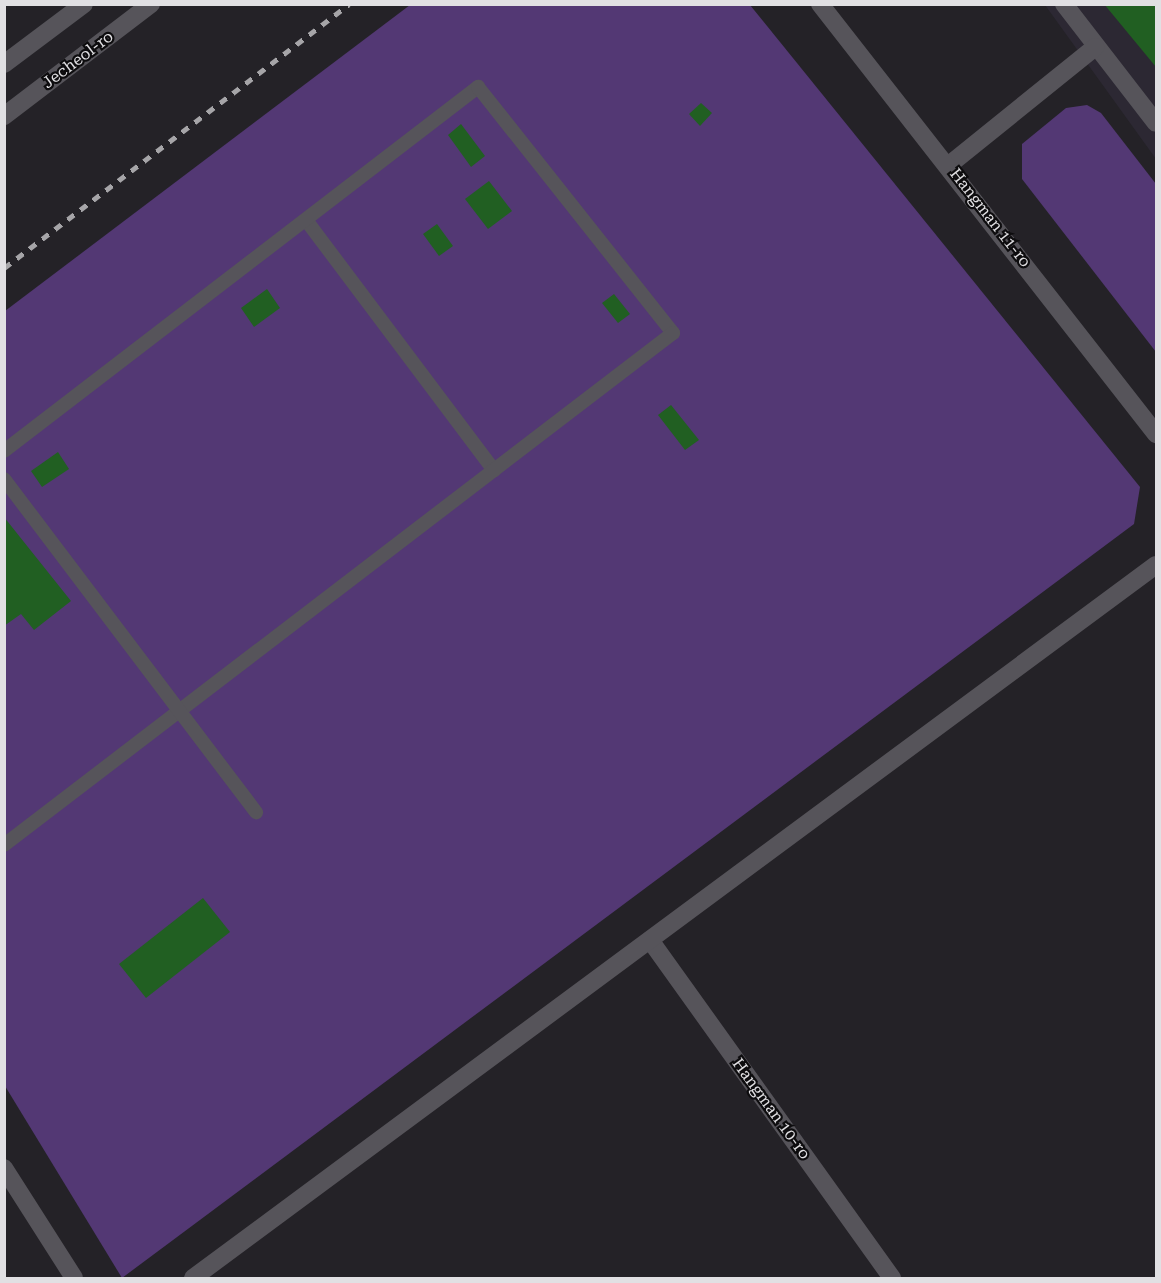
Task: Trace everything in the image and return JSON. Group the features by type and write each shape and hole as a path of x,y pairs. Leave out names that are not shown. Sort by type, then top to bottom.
{"street":[{"path":"4,64 84,4"},
{"name":"Jecheol-ro","path":"4,116 151,4"},
{"name":"Hangman 11-ro","path":"820,4 949,165 1156,434"},
{"path":"1064,4 1156,123"},
{"path":"949,165 1095,47"},
{"path":"193,1278 1156,565"},
{"name":"Hangman 10-ro","path":"650,940 892,1278"},
{"path":"4,1168 74,1278"}],"lane":[{"path":"4,451 478,87 673,333 181,714 4,845"},
{"path":"306,220 494,470"},
{"path":"4,479 256,812"}],"shaded area":[{"path":"410,5 750,5 1140,487 1134,524 122,1278 5,1086 5,311"},
{"path":"1045,5 1156,5 1156,159"},
{"path":"1087,105 1101,113 1156,184 1156,352 1022,179 1022,144 1066,108"}],"building":[{"path":"1104,4 1156,4 1156,67"},
{"path":"701,103 712,113 700,126 689,114"},
{"path":"461,124 485,156 471,167 448,135"},
{"path":"489,181 512,211 488,229 465,199"},
{"path":"437,224 453,246 439,256 423,234"},
{"path":"267,289 280,308 254,327 241,308"},
{"path":"614,294 630,314 618,323 602,303"},
{"path":"671,405 699,440 685,450 658,415"},
{"path":"58,452 69,469 42,487 31,471"},
{"path":"4,517 71,601 34,630 21,614 4,626"},
{"path":"203,898 230,932 146,998 119,964"}],"railway":[{"path":"4,268 349,4"}]}
